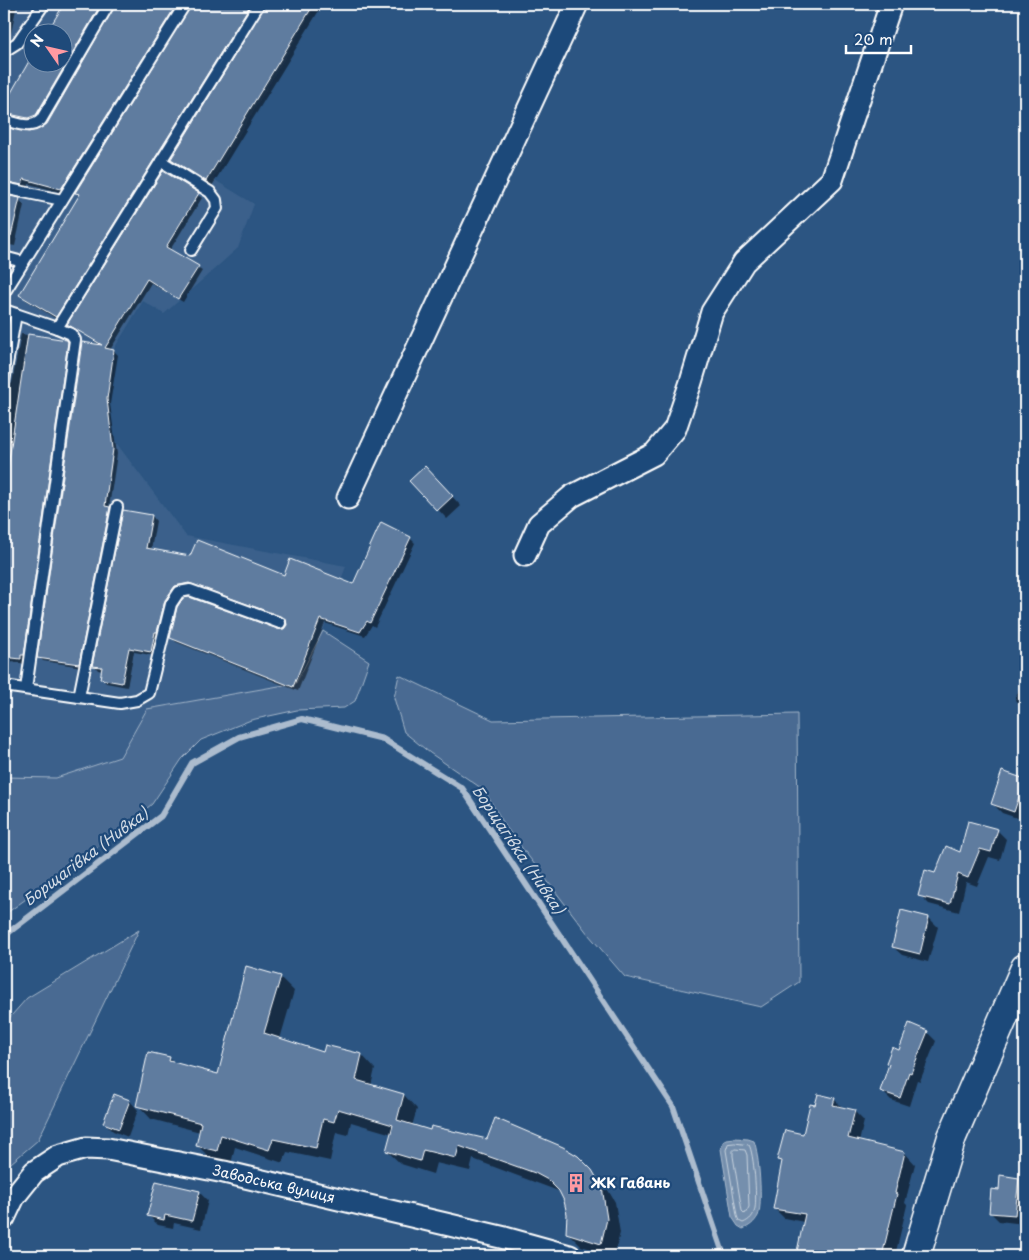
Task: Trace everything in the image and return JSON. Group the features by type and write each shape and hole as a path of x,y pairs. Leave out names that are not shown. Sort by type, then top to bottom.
{"main road":[{"path":"916,1256 952,1137 1025,968"}],"street":[{"path":"348,498 577,4"},
{"path":"525,554 539,524 572,496 654,454 675,429 712,312 744,262 832,180 891,4"},
{"name":"Заводська вулиця","path":"4,1218 14,1197 34,1172 58,1156 86,1148 108,1149 224,1172 506,1238 570,1256"}],"lane":[{"path":"4,49 6,50 17,43 44,4"},
{"path":"4,120 29,126 35,125 41,120 109,4"},
{"path":"4,293 186,4"},
{"path":"57,328 259,4"},
{"path":"161,161 210,192 216,200 217,208 191,250"},
{"path":"4,188 62,200"},
{"path":"4,257 23,262"},
{"path":"4,310 57,328 71,334 75,340 26,689"},
{"path":"4,381 16,314"},
{"path":"79,697 117,506"},
{"path":"4,686 120,703 137,700 149,693 171,604 179,592 190,590 280,623"}],"shaded area":[{"path":"4,4 317,4 213,179 254,204 238,248 164,314 143,301 103,367 111,436 186,536 346,566 323,631 297,683 147,709 120,757 56,778 4,777"},
{"path":"323,631 369,661 355,701 344,708 297,710 251,720 201,740 182,759 152,804 117,833 4,915 4,777 56,778 120,757 147,709 296,683"},
{"path":"399,675 493,720 797,714 799,982 761,1007 625,977 588,934 506,827 484,790 430,753 404,732 394,698"},
{"path":"139,930 38,1140 4,1169 4,1024 27,998"}],"water":[{"path":"735,1138 754,1141 759,1167 760,1201 758,1216 752,1224 743,1229 738,1226 732,1217 721,1149 723,1142 727,1139"}],"building":[{"path":"64,4 101,4 72,54 72,22 53,22"},
{"path":"116,4 177,4 61,189 24,179 22,185 4,181 4,127 29,132 47,124"},
{"path":"192,4 251,4 56,317 19,295 80,194 75,193"},
{"path":"266,4 314,4 206,181 171,159"},
{"path":"23,72 61,72 36,115 28,118 4,113 4,105"},
{"path":"163,171 199,193 166,247 199,266 178,299 147,279 105,348 114,350 107,399 113,449 105,506 110,507 79,664 37,658 82,342 102,345 67,324"},
{"path":"4,195 20,198 11,236 4,235"},
{"path":"28,334 67,340 68,342 24,655 21,655 21,659 4,657 4,492"},
{"path":"425,466 453,496 437,511 409,481"},
{"path":"123,510 152,515 146,548 190,556 197,540 284,575 290,559 353,584 381,522 411,537 370,623 367,621 360,632 320,619 293,687 170,638 177,607 183,598 189,597 278,629 284,629 287,625 286,619 282,617 189,583 175,586 165,600 151,652 129,648 122,683 100,679 102,667 92,666"},
{"path":"1002,771 1025,779 1014,812 991,804"},
{"path":"968,821 998,829 991,852 980,849 968,878 958,874 950,904 918,896 925,870 935,873 946,846 960,852"},
{"path":"901,910 929,917 920,954 892,947"},
{"path":"246,966 281,976 264,1033 323,1052 325,1045 362,1054 356,1080 404,1094 397,1120 430,1130 431,1126 487,1139 495,1118 563,1147 578,1156 592,1170 602,1187 607,1219 601,1244 566,1233 567,1214 564,1201 559,1191 548,1180 535,1173 459,1146 456,1158 423,1150 420,1161 386,1151 393,1125 338,1109 334,1122 323,1119 316,1148 273,1139 269,1150 221,1135 217,1151 196,1146 201,1123 136,1106 148,1052 170,1057 169,1061 218,1074"},
{"path":"909,1023 928,1031 911,1073 909,1072 900,1098 880,1091 889,1064 886,1063 892,1047 899,1050"},
{"path":"114,1094 130,1100 119,1129 103,1123"},
{"path":"818,1094 835,1098 833,1105 855,1110 848,1138 905,1152 882,1256 796,1256 805,1214 773,1209 782,1161 777,1160 785,1130 803,1134 810,1104 815,1105"},
{"path":"1000,1175 1019,1178 1015,1215 989,1213 991,1189 999,1190"},
{"path":"156,1181 200,1191 192,1221 165,1215 164,1220 147,1216"}],"waterway":[{"name":"Борщагівка (Нивка)","path":"4,936 161,816 192,763 239,737 302,719 383,739 462,788 673,1106 724,1256"}],"place":[{"name":"ЖК Гавань","path":"576,1183"}]}
